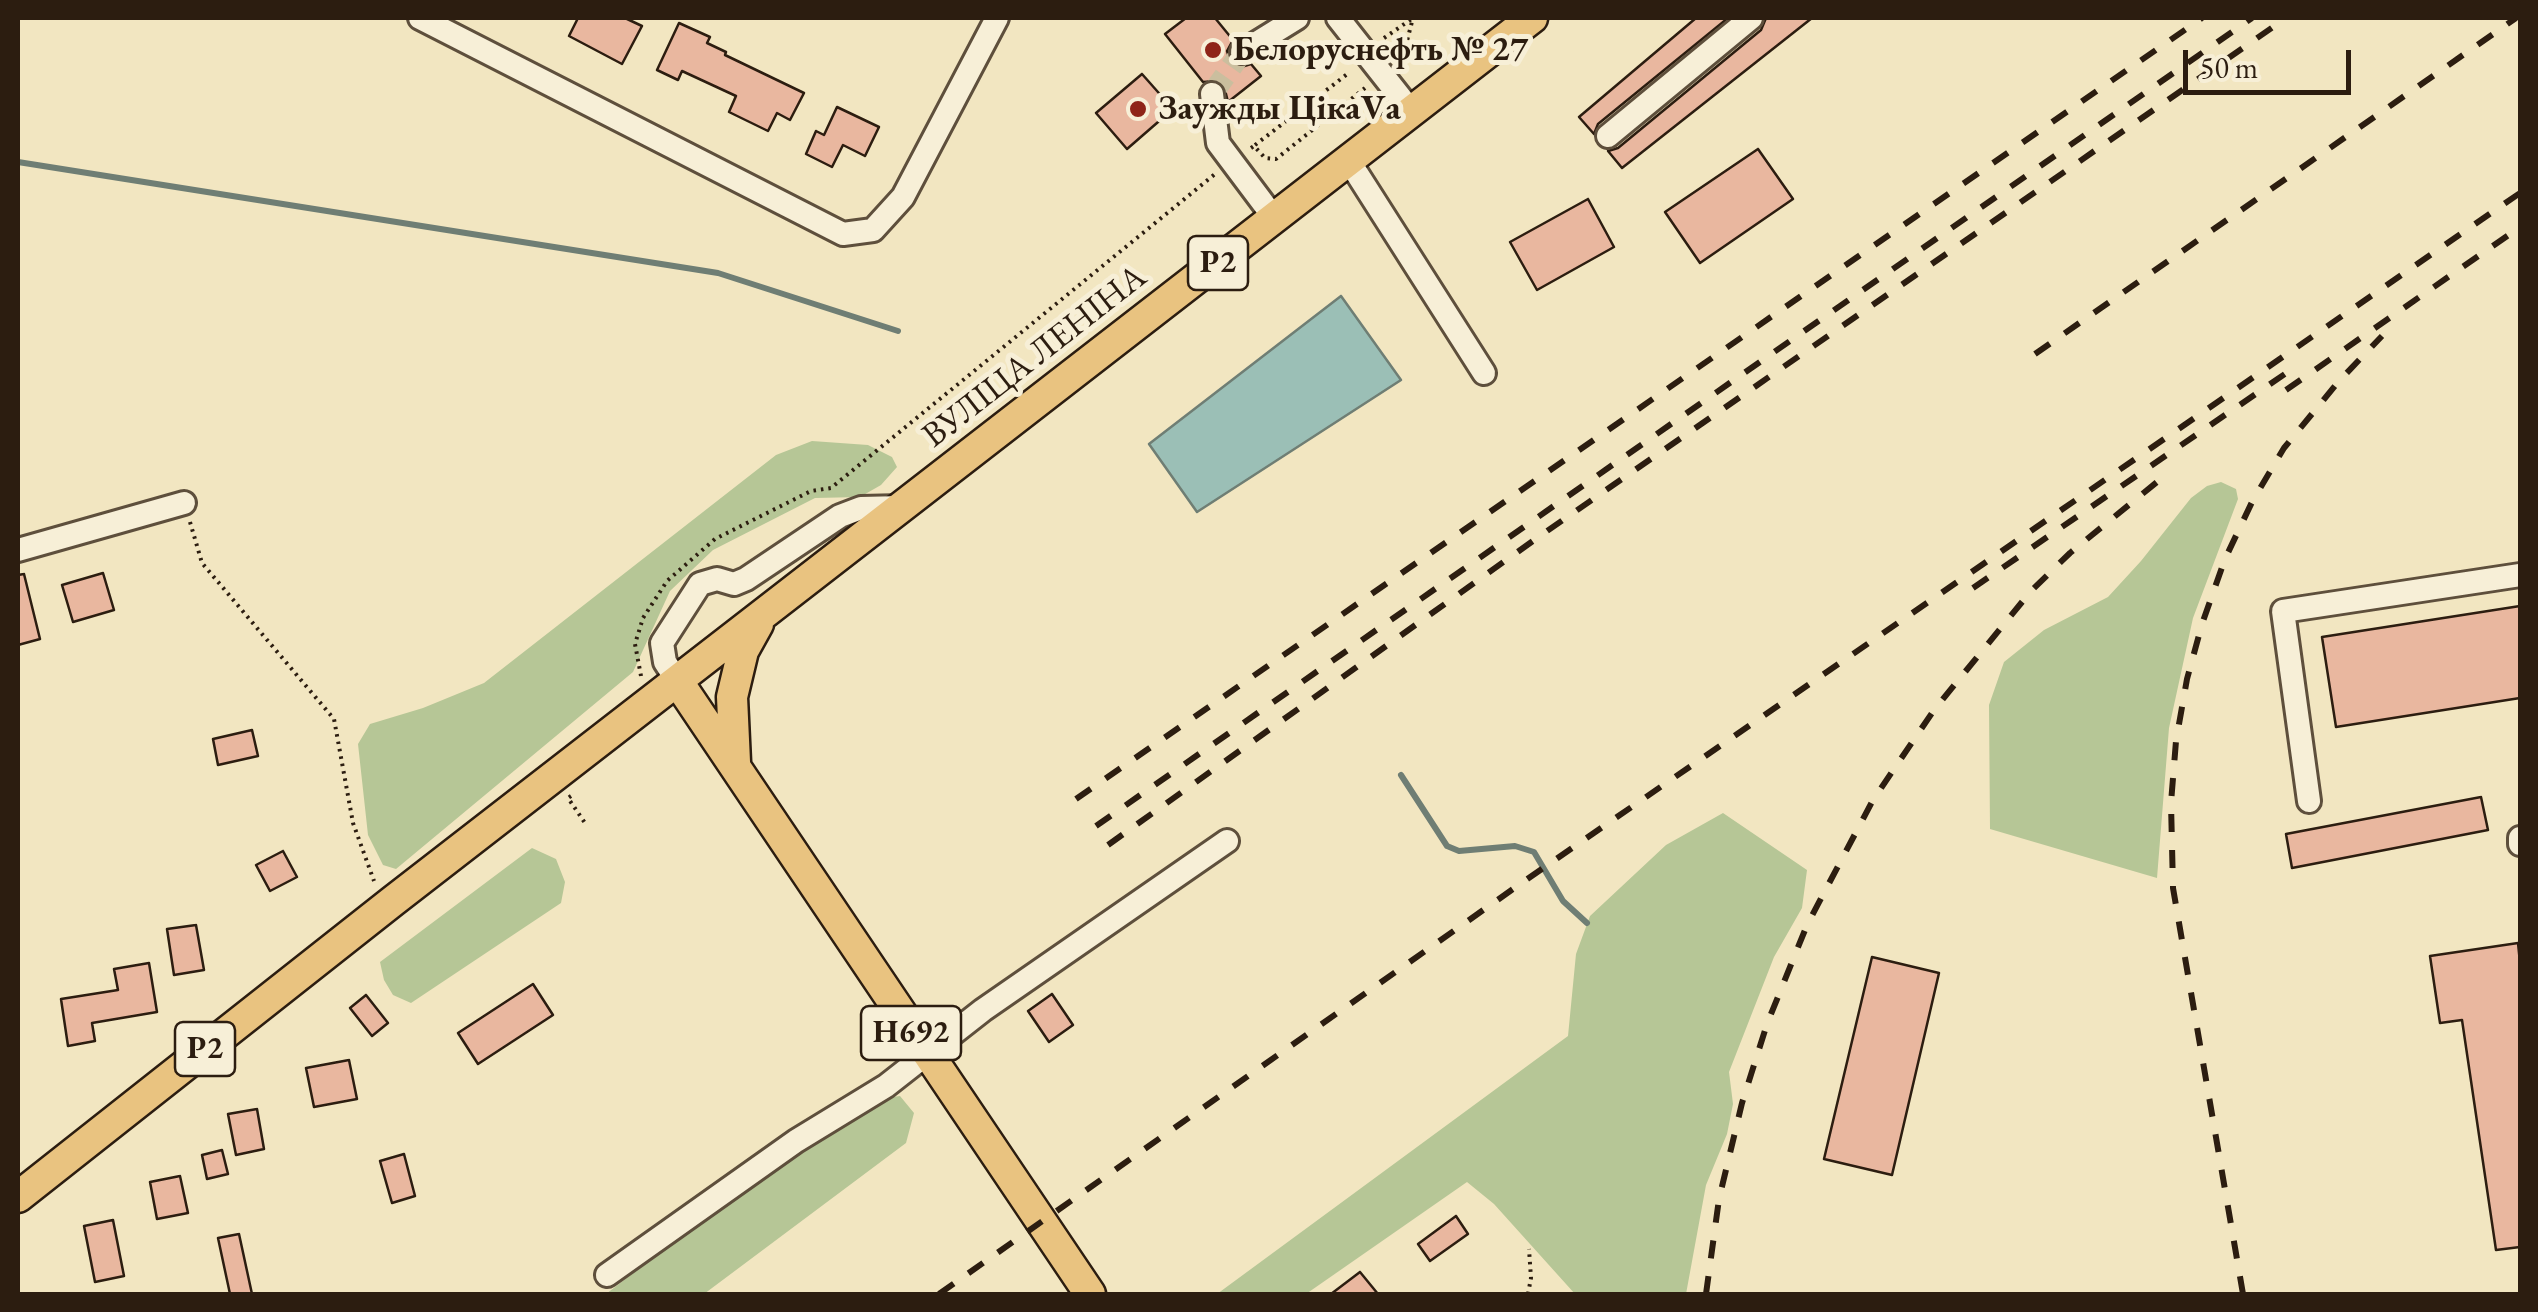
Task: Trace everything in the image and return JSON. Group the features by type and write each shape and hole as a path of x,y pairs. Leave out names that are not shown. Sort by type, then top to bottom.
{"main road":[{"name":"ВУЛІЦА ЛЕНІНА","path":"678,682 1532,18"},
{"path":"736,770 732,698 744,651 763,616"},
{"name":"Р2","path":"18,1197 392,901 678,682"},
{"name":"Н692","path":"678,682 1090,1294"}],"street":[{"path":"420,18 844,234 873,230 903,197 997,18"},
{"path":"1242,52 1297,18"},
{"path":"1338,18 1412,112"},
{"path":"1608,136 1751,18"},
{"path":"1212,94 1218,143 1275,219"},
{"path":"1349,161 1484,373"},
{"path":"18,550 184,503"},
{"path":"678,682 666,662 662,643 700,584 717,579 734,584 746,579 840,516 861,508 902,507"},
{"path":"2309,801 2282,611 2520,574"},
{"path":"607,1275 796,1141 886,1086 983,1010 1227,840"}],"path":[{"path":"642,680 635,644 643,618 667,581 715,538 811,492 831,488 1173,206 1354,69 1357,58 1413,18"},
{"path":"1254,146 1264,158 1276,159 1382,74 1403,56 1413,18"},
{"path":"184,503 202,564 334,719 352,824 370,877 392,901"},
{"path":"583,787 568,798 586,823"},
{"path":"1528,1294 1532,1278 1529,1248"}],"green space":[{"path":"812,441 868,445 892,457 897,467 881,485 860,497 815,498 713,550 670,591 633,672 396,869 383,865 368,835 358,744 370,724 484,683 776,455"},
{"path":"2221,482 2236,489 2238,499 2193,618 2169,728 2157,878 1990,829 1989,705 2004,662 2044,630 2108,597 2191,498 2207,486"},
{"path":"1723,813 1807,870 1802,908 1774,957 1729,1072 1733,1104 1727,1134 1706,1185 1686,1294 1575,1294 1494,1204 1467,1182 1306,1294 1217,1294 1568,1036 1576,954 1590,916 1666,845"},
{"path":"532,848 556,859 565,882 561,903 411,1003 393,995 380,962"},
{"path":"900,1096 914,1113 906,1143 704,1294 606,1294 757,1177 878,1099"}],"water":[{"path":"1341,296 1401,380 1197,512 1149,444"}],"building":[{"path":"578,18 625,18 642,26 622,64 569,36"},
{"path":"1186,18 1215,18 1233,40 1227,51 1230,61 1241,67 1251,64 1261,76 1228,102 1224,86 1219,81 1203,82 1165,34"},
{"path":"1696,18 1728,18 1598,124 1594,134 1579,117"},
{"path":"1766,18 1812,18 1622,168 1608,151 1618,148 1761,30"},
{"path":"679,23 710,37 707,43 726,52 725,55 804,93 790,120 777,113 768,131 729,112 736,96 682,71 678,80 657,70"},
{"path":"1142,74 1173,109 1127,149 1096,113"},
{"path":"837,107 879,127 865,156 843,145 832,167 806,154 816,131 824,135"},
{"path":"1758,149 1793,199 1700,263 1665,212"},
{"path":"1588,199 1614,247 1537,290 1510,242"},
{"path":"103,573 114,610 73,622 62,585"},
{"path":"24,574 40,639 18,645 18,575"},
{"path":"2520,606 2520,698 2336,727 2322,637"},
{"path":"252,730 258,756 218,765 213,739"},
{"path":"2481,797 2488,830 2292,868 2286,834"},
{"path":"283,851 297,877 270,891 256,865"},
{"path":"196,925 204,970 174,975 167,929"},
{"path":"2518,943 2520,1247 2496,1250 2462,1020 2440,1023 2430,956"},
{"path":"1872,957 1939,973 1892,1175 1824,1159"},
{"path":"149,963 157,1012 92,1023 95,1041 68,1046 61,999 118,990 114,969"},
{"path":"533,984 553,1015 478,1064 458,1033"},
{"path":"1052,994 1073,1025 1049,1042 1028,1011"},
{"path":"366,995 388,1023 372,1036 350,1008"},
{"path":"349,1060 357,1099 314,1107 306,1068"},
{"path":"257,1109 264,1149 236,1155 228,1114"},
{"path":"222,1150 228,1174 207,1179 202,1155"},
{"path":"404,1154 415,1196 392,1203 380,1161"},
{"path":"180,1176 188,1213 157,1219 150,1182"},
{"path":"1456,1216 1468,1234 1430,1261 1418,1244"},
{"path":"113,1220 124,1276 95,1282 84,1226"},
{"path":"239,1234 252,1294 230,1294 218,1238"},
{"path":"1360,1272 1378,1294 1331,1294"}],"waterway":[{"path":"18,162 718,273 898,331"},
{"path":"1401,775 1447,846 1459,851 1515,846 1534,852 1563,901 1587,923"}],"tunnel":[{"path":"1212,94 1242,52"}],"railway":[{"path":"1076,799 2202,18"},
{"path":"1096,826 2252,18"},
{"path":"1108,845 1537,538 2286,18"},
{"path":"2035,354 2516,18"},
{"path":"939,1294 1523,882 2520,193"},
{"path":"2286,390 2520,227"},
{"path":"2243,1294 2173,888 2171,803 2176,741 2202,624 2225,559 2252,502 2284,448 2382,336"},
{"path":"1973,588 2295,367"},
{"path":"1706,1294 1719,1199 1742,1103 1767,1024 1807,925 1873,800 1934,710 2031,591 2070,553 2168,473"}],"place":[{"name":"Белоруснефть № 27","path":"1213,50"},
{"name":"Заужды ЦікаVа","path":"1138,109"}]}
